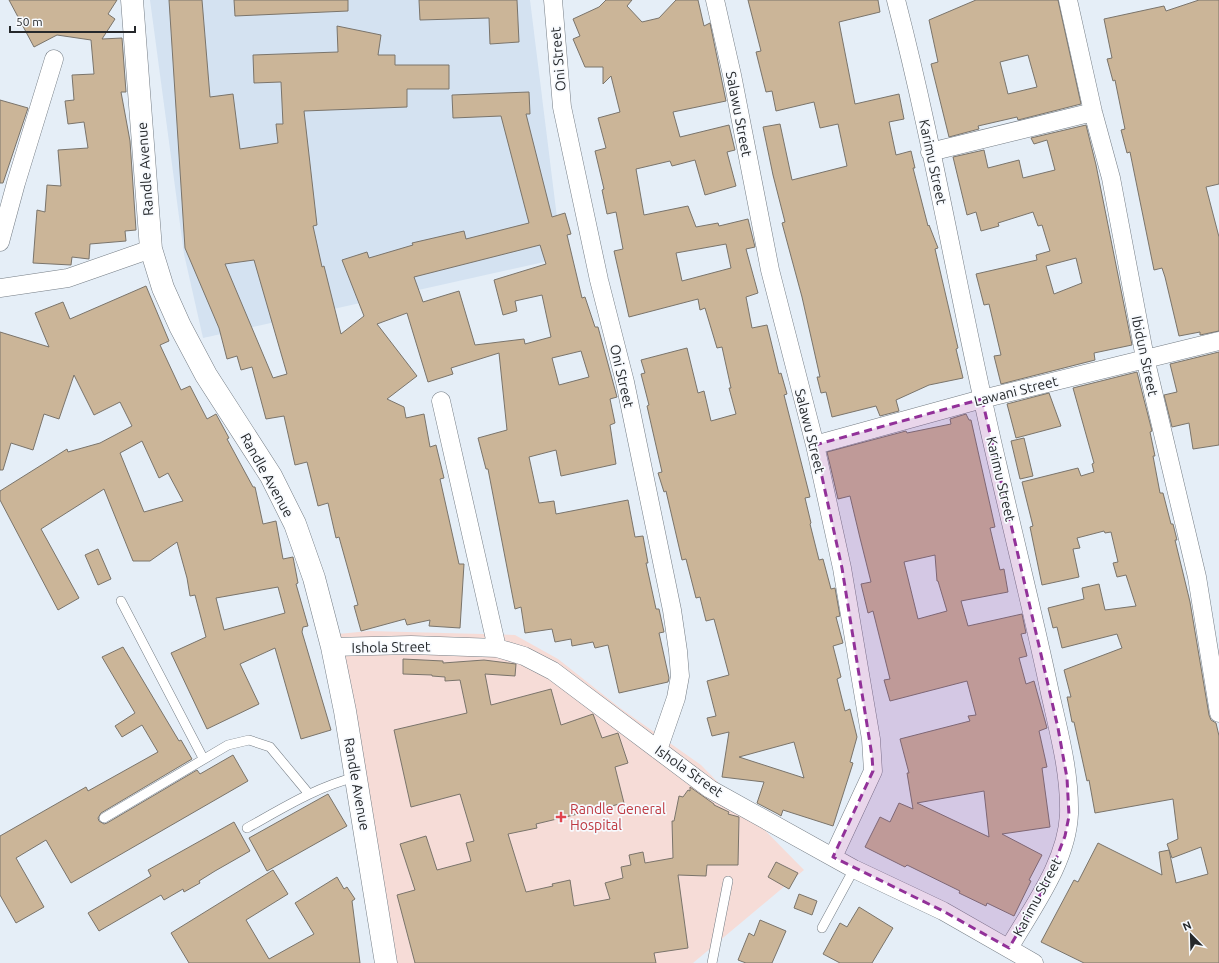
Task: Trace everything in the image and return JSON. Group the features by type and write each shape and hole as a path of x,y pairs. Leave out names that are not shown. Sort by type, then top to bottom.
{"street":[{"name":"Randle Avenue","path":"132,0 151,249 163,288 180,326 206,376 270,476 294,524 314,578 332,648 356,777 386,963"},
{"name":"Oni Street","path":"553,0 562,107 599,280 625,382 672,610 678,651 680,676 676,698 658,750"},
{"name":"Salawu Street","path":"715,0 732,75 770,270 815,445 842,568 872,756 873,772 833,857"},
{"name":"Karimu Street","path":"896,0 914,70 930,152 949,233 982,399 1038,632 1067,778 1069,816 1065,836 1057,860 1046,885 1009,948"},
{"name":"Ibidun Street","path":"1068,0 1093,112 1111,178 1145,358 1197,577 1219,713"},
{"path":"0,242 16,183 54,59"},
{"path":"930,152 1093,112"},
{"path":"0,288 68,278 151,249"},
{"name":"Lawani Street","path":"815,445 982,399 1219,341"},
{"path":"441,401 498,648"},
{"name":"Ishola Street","path":"332,648 411,645 498,648 524,656 553,671 710,789 854,869 943,911 1034,963"}],"lane":[{"path":"121,601 203,758"},
{"path":"104,818 203,758 228,745 249,740 262,743 270,747 309,794"},
{"path":"248,828 309,794 334,782 356,777"},
{"path":"822,928 854,869"},
{"path":"712,963 728,881"}],"highlighted area":[{"path":"982,399 1058,728 1067,778 1069,816 1065,836 1046,885 1009,948 943,911 833,857 873,771 872,756 842,568 815,445"}],"shaded area":[{"path":"150,0 530,0 562,258 203,338 184,254"},
{"name":"Randle General Hospital","path":"369,631 515,635 558,659 620,708 701,765 804,870 693,963 394,963 388,904 328,635"}],"building":[{"path":"9,0 117,0 108,14 115,19 102,39 122,38 126,92 121,92 130,141 136,230 125,231 126,241 90,244 89,259 72,257 71,265 33,263 37,210 45,212 47,185 61,186 58,150 88,148 84,122 68,124 65,101 74,100 72,75 94,74 91,40 57,35 34,47"},
{"path":"169,0 202,0 210,97 233,94 240,149 278,143 276,124 283,124 281,82 254,83 253,55 338,52 337,26 381,35 378,55 395,55 395,65 449,65 449,89 407,89 407,107 304,111 317,225 313,226 322,267 324,266 341,334 364,316 342,260 367,252 369,258 413,245 412,243 464,231 466,239 529,223 501,116 453,118 452,95 529,92 530,114 526,114 552,217 565,213 571,234 567,235 582,298 585,297 595,327 598,327 617,397 610,399 615,423 610,425 616,464 561,476 556,450 529,457 539,503 554,501 556,514 628,500 635,537 643,536 648,563 646,563 656,609 659,609 664,632 659,633 669,678 668,682 619,693 608,645 595,648 593,642 572,646 571,639 555,642 552,629 525,633 521,607 515,609 488,469 486,469 478,438 507,430 499,353 451,368 453,374 428,382 407,313 377,324 417,376 387,399 404,407 406,418 424,414 430,447 436,445 444,478 440,479 459,564 464,564 460,628 429,626 430,620 407,625 405,619 361,631 354,606 358,605 339,537 336,538 328,503 318,506 307,462 295,465 284,416 266,419 252,367 241,370 237,356 227,359 219,328 185,248","holes":["540,245 546,264 494,280 503,315 517,311 515,301 542,295 551,337 525,344 524,339 475,345 459,291 423,302 414,277","254,260 287,374 273,378 225,264","581,351 589,377 559,385 552,358"]},
{"path":"234,0 348,0 348,11 235,16"},
{"path":"419,0 517,0 519,42 490,44 489,18 420,20"},
{"path":"606,0 632,0 627,6 642,22 659,18 676,0 698,0 704,26 710,23 726,101 673,112 680,137 729,125 735,150 727,152 736,186 705,195 695,160 672,166 670,161 636,169 644,215 688,206 696,227 718,223 719,226 748,219 755,247 746,249 758,293 746,297 752,328 767,325 779,374 781,373 787,394 784,395 810,497 805,498 810,524 819,560 823,559 831,589 835,588 840,616 836,617 843,643 833,646 841,677 837,679 845,711 850,709 857,737 850,762 853,763 833,826 783,810 781,816 757,803 764,782 722,777 729,732 712,736 707,718 716,716 707,681 729,675 714,619 706,621 700,597 696,598 686,559 682,560 666,491 664,492 658,473 662,472 647,406 649,405 641,374 645,373 641,360 687,348 698,393 704,391 711,421 736,414 729,388 731,388 722,347 717,348 705,308 700,310 698,299 629,317 614,251 623,249 616,212 607,214 602,190 604,189 595,151 606,148 598,118 620,112 611,76 603,84 603,67 585,67 573,39 580,36 573,19 599,7","holes":["726,244 731,268 682,281 676,253","794,742 804,778 739,757"]},
{"path":"748,0 878,0 880,12 839,22 855,104 899,94 904,119 889,122 896,155 911,151 915,168 913,168 928,226 929,225 938,248 935,249 958,348 956,349 963,378 929,385 896,400 899,411 880,416 876,406 832,417 826,392 821,393 817,377 820,377 802,297 782,223 785,222 763,127 780,124 792,180 847,166 838,124 820,128 814,102 776,111 772,91 766,92 756,52 761,51"},
{"path":"976,0 1058,0 1081,104 1018,120 1017,117 978,126 979,129 949,137 931,64 938,62 929,20","holes":["1028,55 1037,87 1008,94 1000,62"]},
{"path":"1199,0 1219,0 1219,184 1206,187 1219,237 1219,331 1200,335 1200,332 1179,336 1162,268 1154,270 1130,152 1127,153 1121,130 1125,129 1115,80 1113,81 1107,59 1112,58 1104,19 1164,6 1166,11"},
{"path":"0,100 28,108 3,183 0,183"},
{"path":"1086,125 1096,165 1132,345 1094,353 1095,360 1001,384 994,356 1001,355 989,304 984,305 976,274 1037,260 1036,255 1050,251 1042,225 1038,226 1033,212 998,223 999,226 981,231 976,212 967,215 953,157 984,150 988,168 1019,160 1023,178 1055,170 1047,140 1034,144 1031,138","holes":["1076,258 1082,283 1054,294 1046,266"]},
{"path":"146,286 169,341 160,345 181,390 190,386 207,419 216,414 229,438 227,439 253,487 255,487 263,524 276,521 283,559 293,557 298,583 296,584 308,626 303,627 302,632 331,730 301,739 275,648 240,664 259,704 207,729 171,653 206,637 195,595 190,596 187,578 177,542 150,561 133,561 104,489 41,529 79,598 58,610 0,500 0,491 67,449 68,452 100,443 132,426 120,402 94,415 74,375 59,419 44,414 33,450 11,443 3,470 0,470 0,332 49,347 35,313 63,302 70,319","holes":["142,441 159,478 168,473 183,501 144,512 120,453","278,587 285,613 224,630 216,598"]},
{"path":"1219,352 1219,445 1193,449 1189,423 1172,427 1164,395 1177,392 1170,364"},
{"path":"1137,372 1152,431 1150,432 1155,456 1153,456 1160,493 1163,493 1177,540 1175,540 1190,602 1209,715 1211,720 1216,723 1219,736 1219,963 1084,963 1041,942 1074,880 1078,882 1098,843 1162,875 1159,852 1169,850 1176,883 1208,874 1201,847 1172,858 1167,844 1178,839 1173,799 1095,813 1089,780 1087,781 1074,722 1072,722 1067,697 1071,697 1064,670 1122,648 1117,634 1062,648 1057,627 1053,628 1048,608 1084,599 1082,588 1099,584 1105,610 1136,606 1126,575 1117,577 1113,563 1118,562 1111,532 1105,533 1104,531 1077,538 1080,548 1073,549 1079,577 1042,585 1030,527 1033,526 1022,482 1078,468 1081,476 1094,472 1092,464 1094,463 1073,388"},
{"path":"1049,393 1061,426 1016,438 1007,404"},
{"path":"966,414 969,420 971,420 995,527 990,528 1000,570 1004,569 1008,592 961,601 968,626 1022,614 1026,633 1021,634 1027,656 1019,658 1026,684 1034,681 1047,728 1039,731 1047,767 1042,768 1050,827 1002,834 1042,855 1029,880 1031,881 1014,916 987,903 986,906 959,893 960,891 907,865 905,867 865,847 880,817 890,822 899,803 913,809 907,773 909,773 900,739 970,721 968,716 976,715 967,681 890,701 884,680 890,679 873,611 868,613 861,584 871,582 850,496 838,499 827,452 906,431 907,433 951,424 950,419","holes":["935,555 937,581 947,611 918,619 904,562","984,791 989,837 917,803"]},
{"path":"1024,438 1033,476 1020,479 1011,441"},
{"path":"98,549 111,579 98,585 85,555"},
{"path":"123,647 179,741 181,740 192,759 101,813 98,818 99,821 104,824 107,823 197,770 200,774 233,755 248,781 71,883 46,840 16,858 44,907 16,923 0,895 0,836 86,787 88,791 158,752 142,725 122,737 115,726 135,713 102,657"},
{"path":"403,659 443,661 443,663 484,660 516,664 515,676 485,674 491,705 551,689 561,725 593,714 602,738 618,733 628,763 615,767 624,803 536,824 537,828 508,834 526,892 553,886 552,884 570,880 574,906 610,899 605,883 623,878 621,867 631,865 629,855 643,852 645,863 673,858 672,821 674,821 679,796 683,797 688,790 690,791 690,787 714,805 729,812 728,814 739,817 738,865 707,865 706,876 678,875 688,948 654,953 656,963 415,963 397,895 415,890 400,844 426,836 437,870 471,861 466,843 474,841 460,794 411,807 394,730 467,713 460,680 445,681 445,677 403,674"},
{"path":"328,794 347,826 267,871 249,838"},
{"path":"234,822 250,851 215,871 199,881 200,883 184,892 183,889 164,900 161,895 99,931 88,913 151,876 148,870"},
{"path":"776,862 798,873 789,889 768,877"},
{"path":"273,870 288,894 246,920 269,959 314,934 295,903 337,877 344,889 347,887 355,899 352,901 360,963 189,963 171,933"},
{"path":"799,894 817,901 812,915 794,908"},
{"path":"859,907 893,928 872,963 840,963 823,954 840,923 847,927"},
{"path":"760,920 786,931 772,963 746,963 738,960 749,933 754,936"}],"place":[{"name":"Randle General Hospital","path":"561,817"}]}
